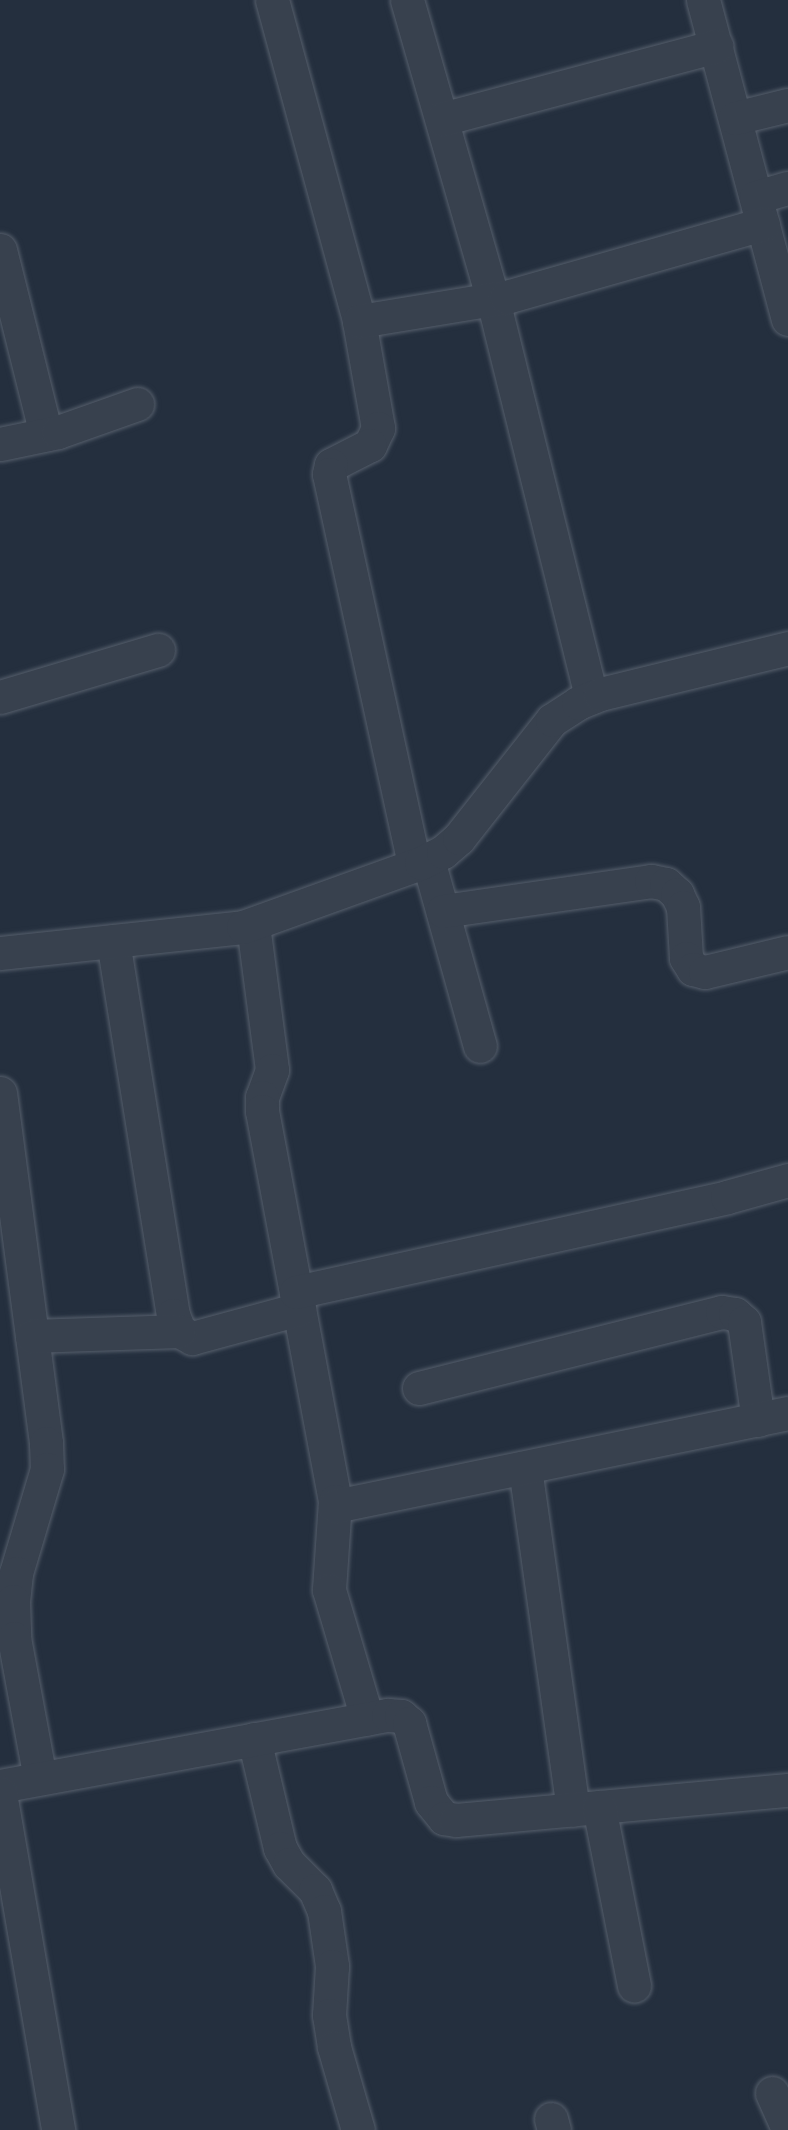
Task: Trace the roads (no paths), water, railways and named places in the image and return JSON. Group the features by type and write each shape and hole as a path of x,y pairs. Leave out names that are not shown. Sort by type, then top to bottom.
{"street":[{"path":"272,0 359,321 378,428 369,445 331,465 329,474 421,862 443,911 480,1046"},
{"path":"407,0 493,300 591,697"},
{"path":"704,0 788,318"},
{"path":"442,119 716,46"},
{"path":"735,118 788,105"},
{"path":"359,321 493,300 759,210 788,188"},
{"path":"0,250 46,434"},
{"path":"0,443 46,434 137,404"},
{"path":"0,953 253,925 421,862 459,838 552,720 591,697 788,648"},
{"path":"0,697 158,650"},
{"path":"443,911 650,881 666,884 677,894 683,907 686,958 693,969 705,972 788,952"},
{"path":"253,925 272,1070 262,1097 262,1111 335,1506 329,1590 367,1718"},
{"path":"113,941 171,1302 179,1331"},
{"path":"0,1093 47,1469 16,1573 13,1601 14,1638 40,1778"},
{"path":"32,1336 179,1331 192,1338 298,1300 788,1180"},
{"path":"335,1506 773,1416 744,1322 735,1314 722,1312 419,1388"},
{"path":"525,1468 586,1808 634,1986"},
{"path":"0,1786 367,1718 401,1716 410,1723 430,1802 444,1818 456,1820 788,1790"},
{"path":"254,1739 281,1848 289,1864 315,1890 324,1911 332,1966 331,2026 358,2130"},
{"path":"0,1793 58,2130"},
{"path":"772,2092 788,2129"}]}
